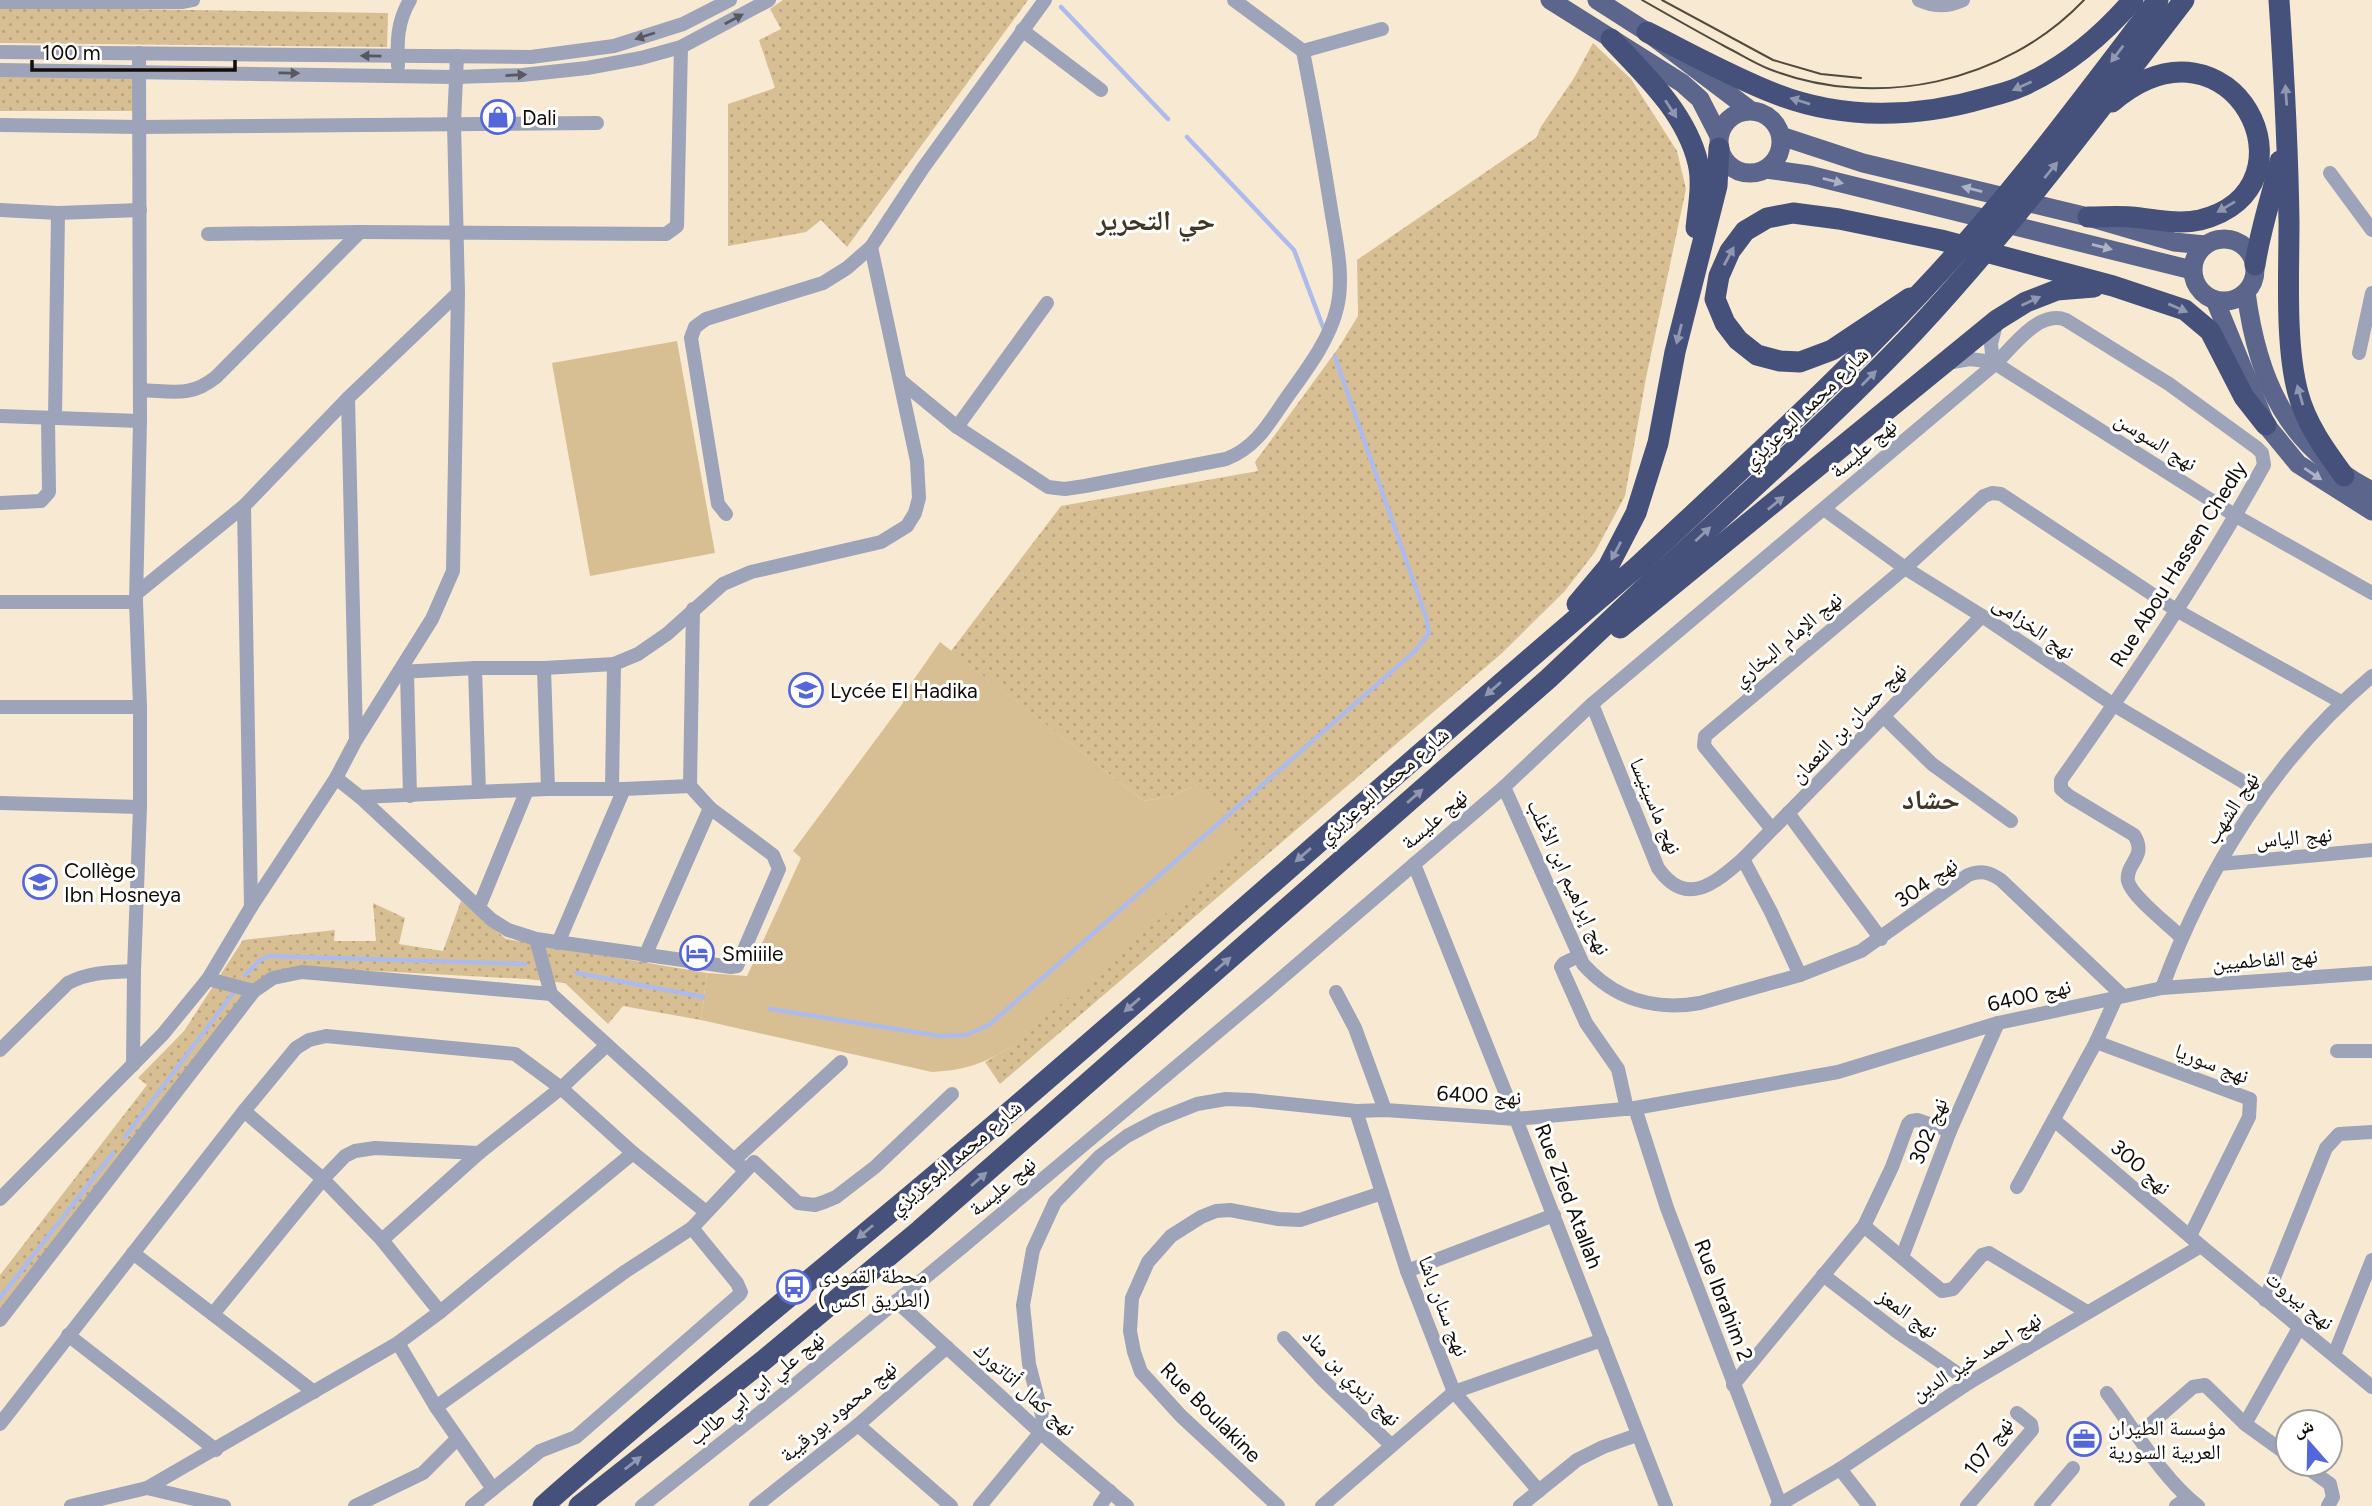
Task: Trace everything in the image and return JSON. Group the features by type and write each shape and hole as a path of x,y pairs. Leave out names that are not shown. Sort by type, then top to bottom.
{"highway":[{"path":"1647,32 1776,94 1844,112 1894,114 1953,107 2019,88 2058,67 2088,45 2133,0"},
{"name":"شارع محمد البوعزيزي","path":"584,1503 764,1360 920,1230 1548,679 1645,573 1926,287 2069,117 2158,0"},
{"name":"شارع محمد البوعزيزي","path":"543,1506 627,1431 986,1132 1532,655 1645,573 1816,429 1916,330 2085,129 2185,0"},
{"path":"2279,0 2288,126 2290,318 2298,393 2320,444 2344,476"},
{"path":"1611,39 1672,108 1698,164 1699,200 1688,300"},
{"path":"2085,129 2131,85 2159,70 2185,67 2213,74 2230,85 2246,101 2256,122 2260,152 2254,178 2244,195 2225,210 2200,220 2173,222 2131,217 2088,217"},
{"path":"2255,265 2288,126"},
{"path":"1532,655 1608,567 1636,513 1658,443 1675,352 1717,186 1719,142"},
{"path":"1926,287 1832,350 1800,362 1780,361 1757,355 1738,340 1725,323 1715,299 1719,276 1730,251 1745,231 1767,218 1793,213 1839,219 1941,240 2113,286 2185,310 2210,331 2244,397 2266,425"},
{"path":"1548,679 1585,656 1677,584 1997,320 2026,302 2057,290 2113,286"},
{"path":"525,1506 627,1431"}],"main road":[{"path":"1550,0 1682,83 1700,99 1710,114 1723,158 1737,171 1747,173 1766,169 1809,175 2192,270"},
{"path":"1597,0 1647,32 1751,110 1770,118 1782,136 1779,155 1766,169"},
{"path":"1719,142 1727,121 1734,115 1751,110"},
{"path":"1782,136 1863,163 2088,217 2174,242 2204,245"},
{"path":"2225,238 2245,246 2255,265 2252,284 2246,292 2232,300 2215,300 2198,289 2192,270 2194,260 2204,245 2225,238"},
{"path":"2246,292 2256,347 2267,380 2282,411 2302,439 2344,476 2372,491"},
{"path":"2215,300 2266,425 2298,464 2372,511"}],"street":[{"path":"399,75 397,32 401,16 410,0"},
{"path":"0,52 531,57 614,46 683,24 730,0"},
{"path":"0,70 456,77 522,75 587,68 681,47 769,0"},
{"path":"726,514 718,504 691,338 695,327 706,320 823,283 847,268 871,247 923,168 1045,0"},
{"path":"901,381 957,427 1048,487 1065,489 1226,459 1241,453 1256,442 1330,331 1340,288 1337,249 1303,51 1234,0"},
{"path":"1919,0 1930,5 1947,6 1963,0"},
{"path":"0,2 186,1"},
{"path":"1303,51 1382,29"},
{"path":"1022,30 1101,90"},
{"path":"208,234 666,234 677,226 681,47"},
{"path":"133,1065 140,807 136,597 140,421 139,53"},
{"path":"0,1199 163,1034 208,979 251,907 336,778 356,740 403,672 453,571 458,293 454,123 457,56"},
{"path":"0,125 139,127 597,123"},
{"path":"2330,173 2372,230"},
{"path":"0,210 58,213 140,210"},
{"path":"0,503 41,501 47,498 49,492 58,213"},
{"path":"140,390 189,392 202,388 360,232"},
{"path":"403,672 614,664 638,654 667,634 723,584 751,572 881,542 906,526 915,513 919,498 917,461 871,247"},
{"path":"0,602 136,597 244,506 348,398 458,293"},
{"path":"2359,353 2372,293"},
{"path":"957,427 1046,303"},
{"name":"Rue Abou Hassen Chedly","path":"1994,363 2038,324 2058,316 2169,384 2262,453 2264,465 2236,516 2114,705 2061,780 2061,789 2069,796 2134,835 2139,843 2139,852 2128,875 2128,884 2181,937"},
{"path":"1947,363 1970,359 1994,363 1991,344 1997,320"},
{"name":"نهج عليسة","path":"896,1301 1414,864 1504,787 1592,704 1994,363"},
{"name":"نهج السوسن","path":"1994,363 2236,516 2372,593"},
{"path":"348,398 356,740"},
{"path":"0,416 140,421"},
{"name":"نهج الإمام البخاري","path":"1771,828 1704,746 1704,736 1905,568 1984,496 2001,494 2176,610"},
{"path":"244,506 251,907"},
{"name":"نهج الخزامى","path":"1824,509 1905,568 1982,615 2114,705 2262,793"},
{"path":"336,778 499,926 536,939 558,943 731,967 740,962 779,869 773,855 710,808 690,786 693,609"},
{"path":"2176,610 2341,702"},
{"name":"نهج حسان بن النعمان","path":"1743,859 1982,615"},
{"path":"558,943 618,789 614,664"},
{"path":"475,668 479,792"},
{"path":"544,668 548,789"},
{"path":"403,672 410,796"},
{"name":"نهج الشهب","path":"2162,988 2181,937 2262,793 2341,702 2372,676"},
{"name":"نهج ماسينيسا","path":"1592,704 1647,844 1666,879 1687,890 1699,889 1720,879 1743,859"},
{"path":"0,707 140,706"},
{"path":"1883,716 1932,764 2011,821"},
{"path":"360,797 690,786"},
{"name":"نهج إبراهيم ابن الأغلب","path":"1504,787 1583,964 1594,977 1615,991 1657,1006 1678,1007 1800,975"},
{"path":"479,907 527,790"},
{"path":"0,803 140,807"},
{"path":"645,956 710,808"},
{"path":"1788,813 1881,939"},
{"name":"نهج الياس","path":"2220,864 2372,850"},
{"path":"1743,859 1800,975"},
{"name":"Rue Zied Atallah","path":"1414,864 1666,1506"},
{"name":"نهج 304","path":"1800,975 1838,962 1881,939 1968,876 1979,871 1991,873 2001,880 2119,997"},
{"path":"536,939 551,994 739,1165"},
{"name":"Rue Ibrahim 2","path":"1579,956 1561,967 1586,1023 1618,1069 1667,1209 1778,1505"},
{"path":"0,1050 68,983 97,973 134,971"},
{"path":"0,1320 254,991 273,978 302,972 551,994"},
{"name":"نهج الفاطميين","path":"2162,988 2372,973"},
{"path":"208,979 254,991"},
{"name":"نهج 6400","path":"1042,1434 1045,1427 1028,1364 1023,1305 1033,1250 1055,1202 1100,1156 1127,1136 1197,1104 1212,1100 1251,1100 1356,1111 1385,1110 1516,1119 1631,1109 1838,1072 1997,1023 2162,988"},
{"path":"1336,992 1355,1028 1385,1110"},
{"path":"2017,1187 2119,997"},
{"name":"نهج 302","path":"1902,1257 1950,1131 1997,1023"},
{"path":"0,1424 244,1111 296,1048 309,1040 326,1036 506,1051 524,1059 561,1088 633,1153 706,1212"},
{"name":"نهج سوريا","path":"2096,1042 2250,1099 2249,1116 2195,1241"},
{"path":"382,1240 479,1153 561,1088 607,1045"},
{"path":"2337,1051 2372,1051"},
{"path":"436,1407 626,1270 692,1228 739,1165 841,1062"},
{"path":"739,1165 755,1162 798,1203 815,1205 836,1197 875,1167 952,1094"},
{"path":"244,1111 323,1179 382,1240 440,1312"},
{"name":"نهج سنان باشا","path":"1356,1111 1407,1271 1454,1392 1539,1491"},
{"path":"1733,1385 1864,1226 1892,1167 1908,1124 1918,1120 1950,1131"},
{"name":"نهج 300","path":"2054,1120 2195,1241"},
{"path":"2265,1300 2326,1148 2339,1134 2372,1132"},
{"path":"1086,1143 1100,1156"},
{"path":"213,1314 323,1179 345,1156 365,1149 479,1153"},
{"path":"71,1506 147,1488 398,1342 440,1312 633,1153"},
{"name":"Rue Boulakine","path":"1278,1506 1181,1416 1141,1372 1130,1331 1132,1298 1148,1262 1171,1236 1201,1217 1216,1211 1230,1210 1278,1219 1300,1220 1382,1193"},
{"path":"1407,1271 1553,1215"},
{"path":"1864,1226 1942,1291 1953,1289 1982,1255 1989,1253 2087,1312"},
{"path":"472,1506 540,1451 576,1437 739,1295 741,1292 737,1283 692,1228"},
{"name":"نهج بيروت","path":"2195,1241 2372,1387"},
{"name":"نهج احمد خير الدين","path":"1778,1505 1839,1469 1970,1382 2087,1312 2195,1241"},
{"path":"132,1253 314,1392"},
{"path":"2334,1355 2372,1260"},
{"name":"نهج المعز","path":"1823,1275 1896,1331 1970,1382"},
{"name":"نهج كمال أتاتورك","path":"896,1301 1042,1434 1127,1506"},
{"name":"نهج علي ابن ابي طالب","path":"642,1506 896,1301"},
{"path":"2245,1424 2299,1328"},
{"path":"68,1335 216,1450"},
{"name":"نهج زيري بن مناد","path":"1284,1338 1391,1446"},
{"name":"نهج زيري بن مناد","path":"1322,1506 1454,1392 1602,1340"},
{"path":"398,1342 436,1407 492,1489"},
{"name":"نهج محمود بورقيبة","path":"763,1504 947,1347"},
{"path":"2138,1435 2193,1387 2205,1385 2245,1424 2274,1445"},
{"path":"2107,1393 2187,1503"},
{"name":"نهج 107","path":"1967,1506 2030,1433 2031,1424 2017,1413"},
{"path":"858,1425 951,1506"},
{"path":"980,1506 1042,1434"},
{"path":"1520,1506 1577,1460 1637,1435"},
{"path":"355,1506 423,1473 457,1439"},
{"path":"2042,1506 2073,1468"},
{"path":"1839,1469 1869,1506"},
{"path":"2322,1478 2330,1484 2333,1497 2328,1506"},
{"path":"147,1488 224,1506"},
{"path":"1100,1506 1110,1491"}],"shaded area":[{"path":"783,0 1028,0 847,247 821,220 806,232 728,246 728,104 775,88 759,40 781,29 770,9"},
{"path":"0,7 388,13 387,47 0,43"},
{"path":"1593,43 1631,79 1677,151 1686,189 1646,378 1625,496 1595,552 1564,592 1501,654 1000,1084 985,1062 1011,1047 1197,785 1171,796 1144,801 951,651 1061,506 1258,471 1255,462 1339,347 1358,316 1357,260 1537,137"},
{"path":"0,76 134,77 133,111 0,111"},
{"path":"677,341 715,553 590,576 552,363"},
{"path":"940,642 1144,801 1171,796 1197,785 1247,844 1011,1047 973,1065 932,1072 701,1020 707,973 747,976 801,858 793,851 903,703 903,695"},
{"path":"461,901 506,939 707,973 701,1020 623,1006 608,1024 565,983 301,967 271,973 0,1314 0,1275 147,1085 138,1078 184,1031 243,940 335,930 334,941 376,941 373,903 405,918 399,944 443,951"}],"waterway":[{"path":"1061,7 1168,119"},
{"path":"1187,137 1294,250 1323,327"},
{"path":"770,1009 940,1036 966,1035 989,1025 1415,651 1429,633 1426,617 1335,357"},
{"path":"245,975 260,960 269,956 525,964"},
{"path":"577,973 703,997"},
{"path":"125,1137 234,992"},
{"path":"0,1298 113,1153"}],"tram line":[{"path":"1642,0 1769,69 1810,81 1852,88 1895,88 1937,81 1978,69 2017,52 2052,29 2084,0"},
{"path":"1662,0 1773,60 1821,74 1861,78"}],"place":[{"name":"Dali","path":"498,117"},
{"name":"Lycée El Hadika","path":"806,690"},
{"name":"Collège Ibn Hosneya","path":"40,882"},
{"name":"Smiiile","path":"697,953"},
{"name":"محطة القمودي ( الطريق اكس)","path":"794,1287"},
{"name":"مؤسسة الطيران العربية السورية","path":"2084,1439"}],"district":[{"name":"حي التحرير","path":"1156,220"},
{"name":"حشاد","path":"1931,799"}]}
